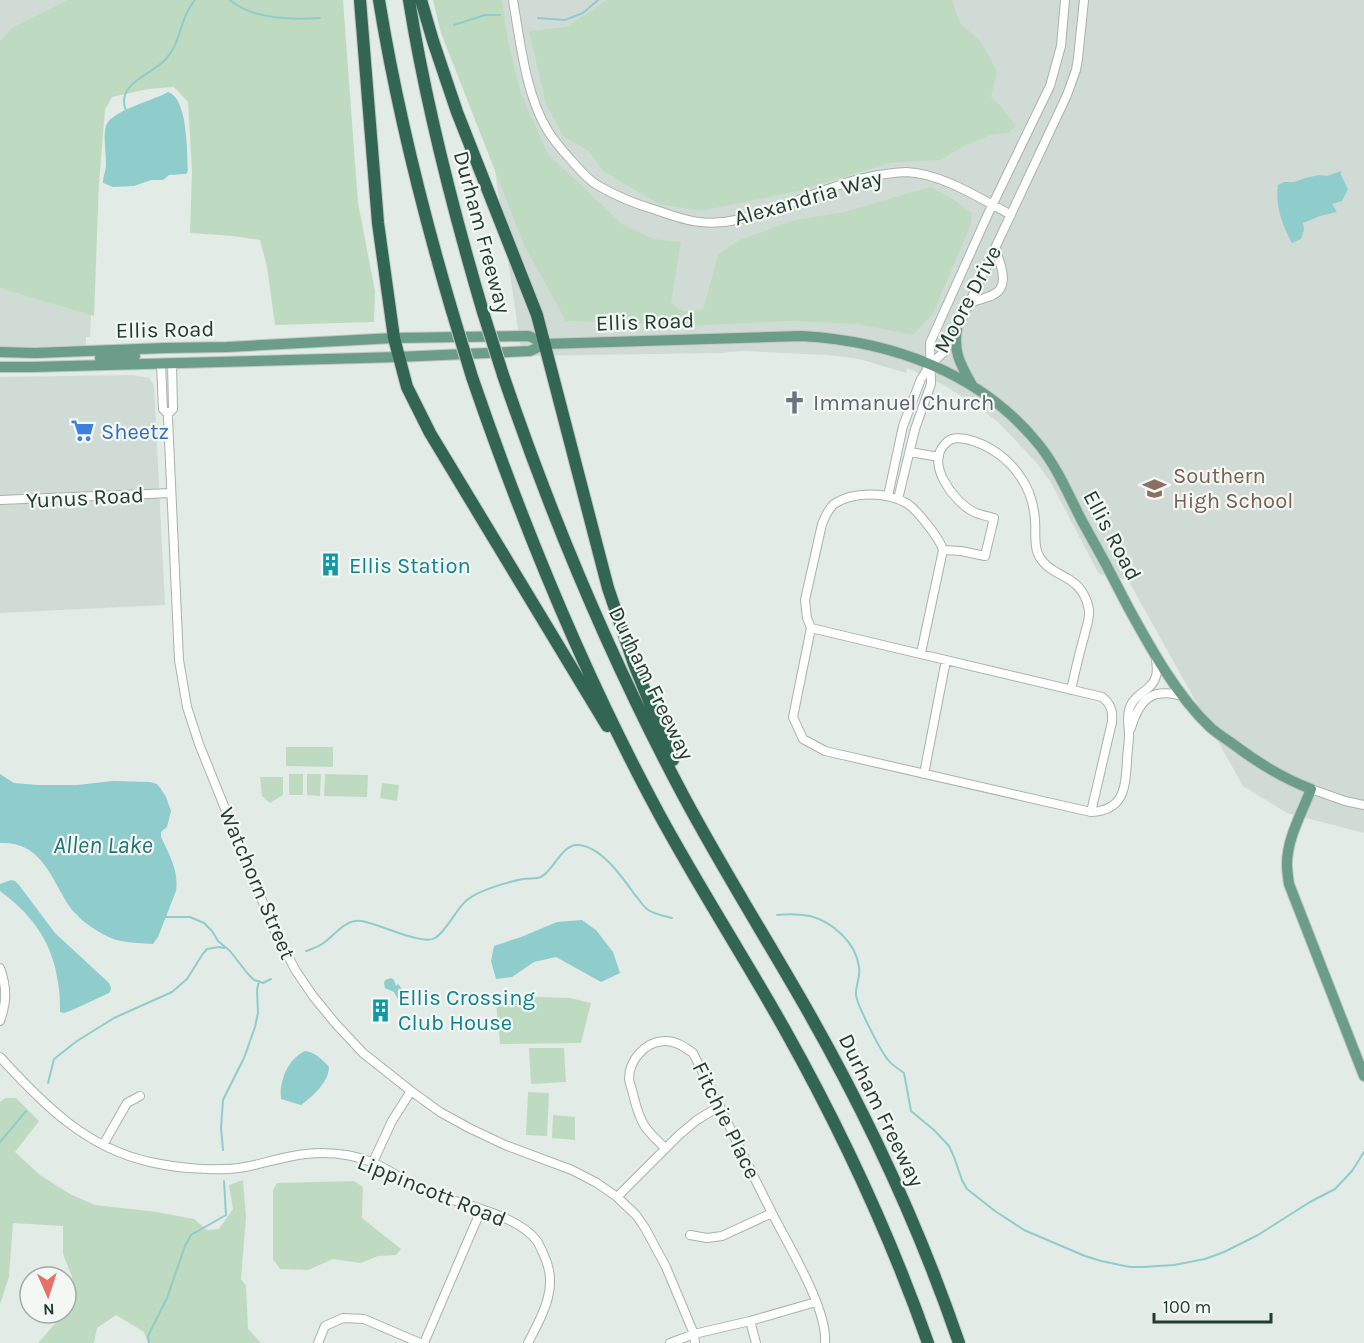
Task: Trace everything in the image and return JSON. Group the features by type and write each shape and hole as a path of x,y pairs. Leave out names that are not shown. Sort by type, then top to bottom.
{"highway":[{"path":"360,0 378,223 394,338 409,393 430,433 657,809"},
{"path":"379,0 392,74 430,233 472,377 516,499 564,616 618,734 657,809 785,1030 825,1105 880,1221 928,1343"},
{"name":"Durham Freeway","path":"409,0 423,79 447,181 483,312 528,449 555,519 609,645 664,758 724,870 806,1007 852,1092 907,1209 959,1343"},
{"path":"421,0 450,94 533,302 597,549 620,626 649,705 724,870"}],"main road":[{"path":"957,329 955,340 957,355 972,385"},
{"name":"Ellis Road","path":"0,352 227,347 394,338 529,336 545,344"},
{"name":"Ellis Road","path":"0,367 398,357 530,351 545,344 808,336 874,347 931,364 972,385 1007,411 1042,449 1062,481 1139,627 1185,698 1211,727 1254,760 1278,775 1311,789"},
{"path":"166,363 172,356 218,352 227,347"},
{"path":"87,365 94,359 153,353 165,348"},
{"path":"1311,789 1288,850 1288,884 1364,1076"}],"street":[{"name":"Alexandria Way","path":"513,0 526,69 540,116 549,132 590,179 634,203 703,224 735,220 853,180 906,172 925,175 955,186 1011,215"},
{"name":"Moore Drive","path":"931,364 930,343 992,205 1054,77 1061,46 1065,0"},
{"name":"Moore Drive","path":"931,364 945,351 957,329 1067,95 1076,70 1084,0"},
{"path":"969,303 995,294 1002,286 1003,274 996,246"},
{"name":"Watchorn Street","path":"166,363 163,409 168,414 179,660 187,707 199,744 274,930 296,971 335,1023 363,1053 440,1112 505,1145 572,1170 617,1197 636,1215 645,1228 666,1267 694,1338"},
{"path":"898,499 915,429 931,384 931,364"},
{"path":"888,496 903,426 921,380 931,364"},
{"path":"943,550 985,556 994,518 970,510 947,487 940,471 939,457 943,446 952,439 978,442 998,454 1024,482 1033,506 1037,553 1048,567 1077,585 1085,596 1089,615 1071,690"},
{"path":"910,452 939,457"},
{"name":"Yunus Road","path":"0,500 171,493"},
{"path":"921,653 943,556 939,540 914,509 898,499 865,494 834,504 822,524 805,600 807,618 811,628 793,717 804,738 825,751 1091,812 1102,811 1119,800 1125,787 1129,734 1135,715 1142,704 1154,695 1163,693 1185,698"},
{"path":"811,628 1102,697 1112,711 1112,722 1091,812"},
{"path":"1129,734 1127,723 1129,708 1155,680 1156,656"},
{"path":"924,774 946,660"},
{"path":"1311,789 1364,806"},
{"path":"0,968 5,987 5,1006 0,1021"},
{"name":"Fitchie Place","path":"665,1149 646,1130 629,1080 631,1065 638,1054 649,1045 664,1041 681,1045 693,1053 807,1281 816,1302 825,1343"},
{"name":"Lippincott Road","path":"0,1057 71,1126 121,1154 150,1162 220,1169 242,1168 291,1156 320,1153 354,1157 373,1162 425,1191 511,1221 526,1230 537,1241 547,1261 550,1277 548,1298 528,1343"},
{"path":"373,1162 392,1121 411,1091"},
{"path":"103,1145 127,1103 140,1096"},
{"path":"617,1197 697,1120 720,1106"},
{"path":"318,1343 325,1326 343,1318 364,1319 422,1343 481,1210"},
{"path":"690,1235 707,1238 722,1236 772,1213"},
{"path":"670,1343 816,1302"},
{"path":"750,1321 756,1343"}],"shaded area":[{"path":"0,0 223,0 107,7 90,337 86,337 86,346 0,348"},
{"path":"470,0 1364,0 1364,833 1287,813 1243,786 1128,580 1099,574 1050,481 1035,461 998,422 942,384 907,368 906,373 859,359 829,355 743,351 522,356"},
{"path":"133,375 149,378 154,385 165,605 0,613 0,377"}],"green space":[{"path":"68,0 343,0 358,203 375,291 374,322 275,325 267,267 260,240 190,233 192,172 188,102 174,87 148,89 112,97 105,110 99,183 94,316 0,288 0,41 12,28"},
{"path":"433,0 502,0 508,41 521,94 548,154 622,224 653,239 681,242 671,304 683,311 703,310 718,255 737,241 795,220 844,212 930,187 953,199 972,213 970,227 932,315 913,335 858,324 793,321 700,325 566,321 524,245 441,33"},
{"path":"607,0 952,0 960,23 981,42 997,71 991,97 1016,126 1008,133 991,135 964,146 940,160 889,163 798,191 701,211 659,204 603,171 589,151 564,137 546,105 529,31 566,27"},
{"path":"286,747 333,747 333,767 286,766"},
{"path":"289,774 303,774 303,795 289,795"},
{"path":"307,774 321,774 320,796 307,795"},
{"path":"325,774 368,775 367,797 324,796"},
{"path":"260,777 283,777 283,795 270,803 262,796"},
{"path":"382,783 399,785 397,801 380,798"},
{"path":"539,997 570,998 591,1003 581,1043 500,1044 496,1002"},
{"path":"529,1048 564,1048 566,1082 531,1084"},
{"path":"528,1092 549,1093 547,1136 526,1135"},
{"path":"5,1098 16,1098 39,1121 15,1152 40,1175 70,1194 95,1205 194,1219 207,1230 219,1229 233,1209 229,1185 243,1180 246,1217 241,1279 246,1286 248,1329 261,1343 148,1343 144,1332 116,1315 97,1328 94,1343 38,1343 54,1325 78,1325 78,1265 67,1265 63,1254 63,1226 13,1223 9,1277 0,1304 0,1102"},
{"path":"553,1115 575,1117 575,1140 552,1138"},
{"path":"354,1181 363,1187 362,1218 401,1249 396,1255 378,1256 361,1263 333,1259 308,1270 280,1269 273,1259 273,1190 277,1183"}],"water":[{"path":"168,92 175,96 183,115 188,171 186,174 169,175 163,180 151,180 134,186 113,187 103,183 106,164 105,130 109,121 124,111"},
{"path":"1341,171 1348,189 1342,201 1332,204 1337,212 1303,223 1304,230 1301,239 1292,243 1280,215 1278,185 1319,175 1327,176"},
{"name":"Allen Lake","path":"0,774 14,783 38,785 77,785 113,781 157,784 166,797 171,811 167,827 161,832 161,837 173,863 177,884 158,937 153,944 116,940 91,927 71,909 46,867 32,852 23,847 0,843"},
{"path":"11,880 19,885 55,933 109,983 111,990 109,993 70,1011 60,1012 53,959 41,933 23,911 0,891 0,884"},
{"path":"582,920 596,930 613,952 620,973 601,982 556,957 534,962 512,977 496,979 491,961 494,946 557,922"},
{"path":"391,978 396,986 398,984 403,990 401,993 407,996 406,1002 400,1003 394,992 385,988 385,980"},
{"path":"305,1051 321,1059 329,1067 323,1084 301,1105 281,1099 281,1092 283,1078 289,1065"}],"waterway":[{"path":"126,111 124,101 130,86 160,65 171,53 186,14 195,0"},
{"path":"230,0 261,15 297,19 320,18"},
{"path":"538,18 565,20 583,13 598,0"},
{"path":"454,25 485,15 500,15"},
{"path":"306,951 327,941 345,925 355,921 369,923 420,939 435,938 472,896 510,882 541,877 567,849 578,845 587,847 603,857 647,909 672,918"},
{"path":"777,915 802,915 819,919 835,928 848,942 857,958 859,974 856,995 865,1018 886,1057 904,1073 911,1111 949,1146 967,1189 1024,1230 1085,1256 1130,1267 1143,1267 1174,1265 1205,1259 1224,1252 1258,1235 1335,1189 1352,1171 1364,1152"},
{"path":"164,917 190,917 204,923 254,980 263,983 271,979"},
{"path":"48,1083 54,1059 77,1041 114,1018 172,992 187,979 207,949 224,948"},
{"path":"223,1150 221,1128 223,1100 244,1058 255,1027 259,981"},
{"path":"0,1142 26,1111"},
{"path":"149,1343 148,1336 167,1298 191,1235 226,1215 224,1181"}],"place":[{"name":"Immanuel Church","path":"795,402"},
{"name":"Sheetz","path":"83,431"},
{"name":"Southern High School","path":"1155,488"},
{"name":"Ellis Station","path":"331,565"},
{"name":"Ellis Crossing Club House","path":"380,1010"}]}
